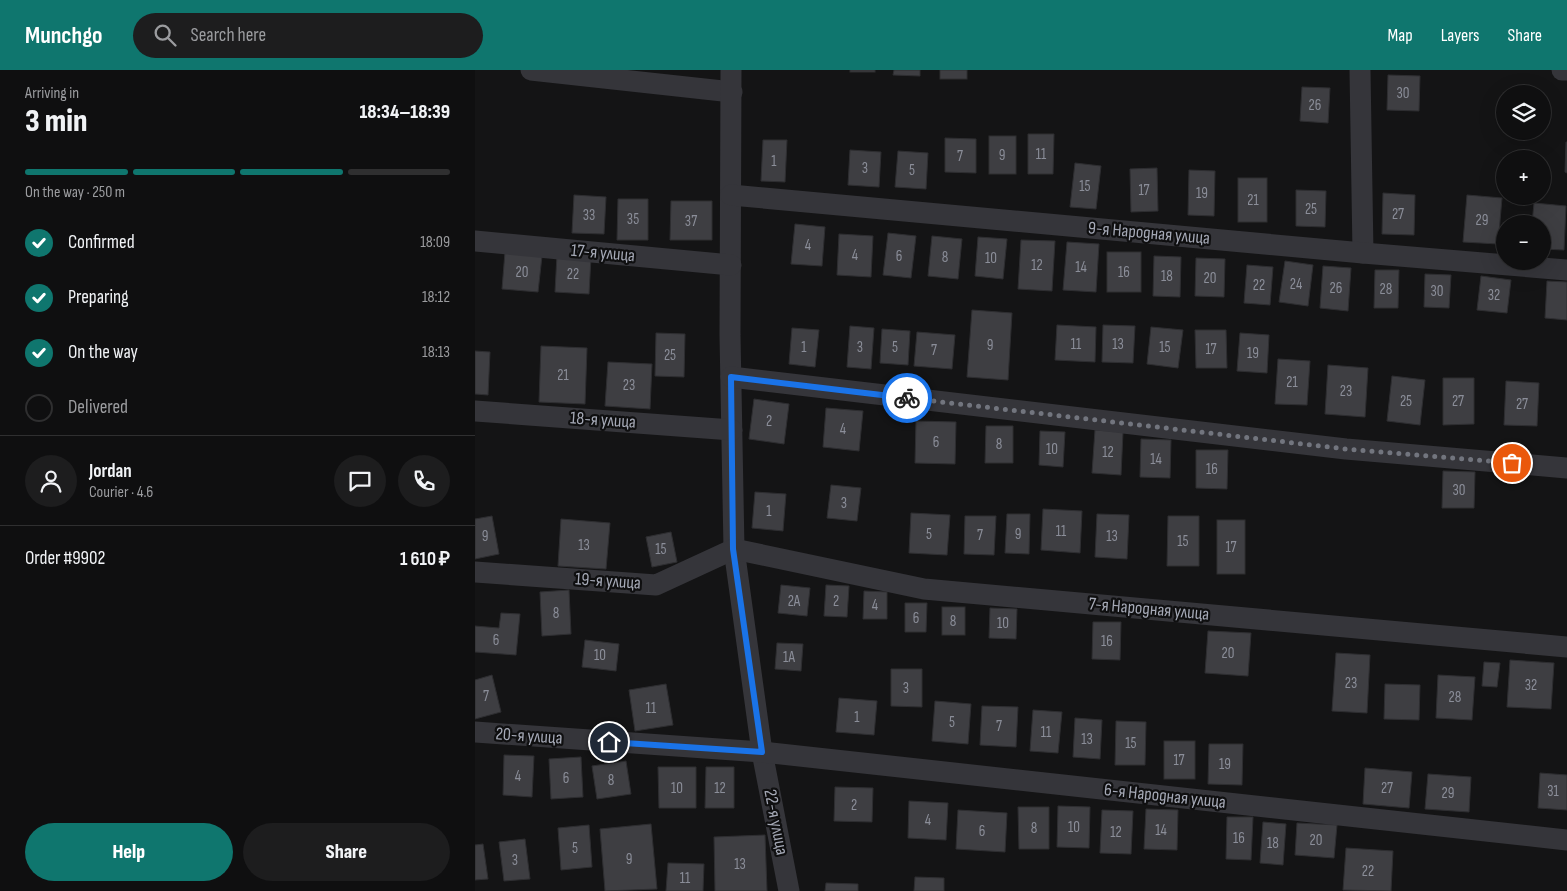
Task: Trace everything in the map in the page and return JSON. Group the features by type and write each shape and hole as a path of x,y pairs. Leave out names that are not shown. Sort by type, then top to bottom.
{"street":[{"path":"531,70 732,92"},
{"name":"22-я улица","path":"731,70 733,549 762,752 789,891"},
{"path":"1360,70 1363,253"},
{"path":"1561,70 1567,70"},
{"name":"9-я Народная улица","path":"731,195 1567,270"},
{"name":"17-я улица","path":"475,241 731,265"},
{"path":"731,377 1346,449 1567,468"},
{"name":"18-я улица","path":"475,411 732,430"},
{"name":"19-я улица","path":"475,572 656,584 733,549"},
{"name":"7-я Народная улица","path":"733,549 924,589 1567,647"},
{"name":"20-я улица","path":"475,732 762,752"},
{"name":"6-я Народная улица","path":"762,752 1567,840"}],"building":[{"path":"850,70 875,70 875,72 850,72"},
{"path":"894,70 920,70 920,76 893,75"},
{"path":"940,70 967,70 967,79 940,79"},
{"path":"1388,75 1420,76 1419,111 1387,110"},
{"path":"1302,87 1330,88 1328,123 1300,121"},
{"path":"1028,134 1054,134 1053,174 1028,174"},
{"path":"989,136 1016,136 1016,174 989,174"},
{"path":"945,138 976,139 976,173 945,172"},
{"path":"763,140 787,140 785,182 761,181"},
{"path":"1567,142 1567,173 1565,172"},
{"path":"850,150 881,152 879,187 848,185"},
{"path":"898,151 928,153 926,189 895,187"},
{"path":"1075,163 1101,166 1096,209 1070,207"},
{"path":"1157,168 1158,211 1131,212 1130,169"},
{"path":"1189,170 1215,171 1214,216 1188,215"},
{"path":"1238,178 1267,178 1267,222 1238,222"},
{"path":"1296,190 1326,191 1325,227 1296,226"},
{"path":"1383,193 1415,195 1414,235 1382,234"},
{"path":"574,195 606,197 604,234 572,233"},
{"path":"1467,195 1496,197 1496,205 1501,205 1501,215 1496,215 1496,244 1463,242"},
{"path":"618,199 648,199 648,240 617,240"},
{"path":"671,201 712,201 712,240 670,240"},
{"path":"1534,205 1566,206 1564,250 1551,249 1551,215 1533,215"},
{"path":"795,224 825,227 822,266 791,264"},
{"path":"888,233 916,236 911,278 883,275"},
{"path":"839,234 873,236 871,277 837,275"},
{"path":"932,236 962,239 958,279 928,276"},
{"path":"978,237 1007,239 1003,279 975,276"},
{"path":"1021,240 1055,241 1052,291 1018,289"},
{"path":"1067,242 1099,244 1096,292 1063,290"},
{"path":"505,252 542,256 538,292 502,289"},
{"path":"1107,252 1141,252 1141,292 1107,292"},
{"path":"557,255 591,257 589,294 555,292"},
{"path":"1154,256 1181,257 1180,297 1153,296"},
{"path":"1196,258 1225,259 1224,297 1195,296"},
{"path":"1285,261 1313,265 1308,306 1279,302"},
{"path":"1247,265 1273,267 1270,305 1244,303"},
{"path":"1323,266 1351,268 1348,311 1320,308"},
{"path":"1375,270 1399,270 1398,308 1374,308"},
{"path":"1425,274 1451,275 1449,308 1424,307"},
{"path":"1481,276 1511,280 1507,313 1477,310"},
{"path":"1547,281 1567,282 1567,320 1545,318"},
{"path":"972,310 1012,313 1008,380 967,377"},
{"path":"1057,325 1096,327 1095,362 1055,360"},
{"path":"1103,325 1135,326 1133,363 1102,362"},
{"path":"850,326 874,328 871,369 847,367"},
{"path":"1151,327 1183,330 1178,368 1147,364"},
{"path":"792,328 819,330 815,367 789,364"},
{"path":"882,329 910,331 908,365 880,363"},
{"path":"1195,330 1226,330 1227,368 1196,368"},
{"path":"917,332 955,335 952,369 914,366"},
{"path":"656,333 685,334 684,377 655,376"},
{"path":"1240,333 1269,335 1267,373 1237,371"},
{"path":"541,346 587,348 585,404 539,402"},
{"path":"475,351 490,352 488,395 475,394"},
{"path":"1278,359 1310,361 1307,405 1275,404"},
{"path":"608,362 652,364 650,409 605,406"},
{"path":"1328,365 1368,368 1365,417 1325,414"},
{"path":"1392,376 1425,380 1420,425 1387,421"},
{"path":"1443,378 1474,378 1474,424 1443,425"},
{"path":"1506,381 1539,383 1537,426 1504,425"},
{"path":"754,399 789,404 784,444 749,439"},
{"path":"826,408 863,411 859,451 823,447"},
{"path":"916,421 956,422 955,464 915,463"},
{"path":"986,426 1013,426 1013,463 985,463"},
{"path":"1095,430 1123,432 1121,475 1092,473"},
{"path":"1040,431 1065,432 1063,467 1039,465"},
{"path":"1141,439 1171,440 1170,478 1140,477"},
{"path":"1196,450 1228,450 1227,489 1196,488"},
{"path":"1443,471 1475,472 1474,508 1442,508"},
{"path":"831,485 861,488 857,521 827,518"},
{"path":"755,492 786,494 783,531 752,528"},
{"path":"1043,509 1082,511 1080,553 1041,550"},
{"path":"911,513 950,515 947,555 909,553"},
{"path":"1007,514 1030,514 1029,554 1005,553"},
{"path":"1097,514 1129,515 1127,559 1095,557"},
{"path":"492,516 499,554 475,559 475,519"},
{"path":"965,516 996,516 994,555 964,554"},
{"path":"1168,516 1199,516 1199,566 1167,566"},
{"path":"561,519 610,523 606,569 558,566"},
{"path":"1217,520 1245,520 1245,574 1217,574"},
{"path":"671,532 677,562 652,567 646,537"},
{"path":"781,585 810,588 807,616 778,613"},
{"path":"826,585 849,586 847,617 824,616"},
{"path":"569,590 571,634 542,636 540,592"},
{"path":"864,591 887,592 887,619 863,619"},
{"path":"905,603 927,603 926,632 905,632"},
{"path":"942,607 965,607 965,635 942,635"},
{"path":"990,608 1017,609 1016,639 989,638"},
{"path":"501,613 520,614 516,655 475,652 475,626 499,628"},
{"path":"1093,622 1121,622 1120,660 1092,659"},
{"path":"1208,631 1251,633 1248,676 1205,673"},
{"path":"585,640 619,644 616,671 582,667"},
{"path":"777,643 803,644 801,671 775,669"},
{"path":"1336,653 1370,655 1367,713 1332,711"},
{"path":"1510,660 1554,663 1551,709 1507,707"},
{"path":"1484,662 1500,663 1497,687 1482,686"},
{"path":"891,669 922,669 922,707 891,706"},
{"path":"492,675 501,712 475,719 475,680"},
{"path":"1438,675 1475,677 1472,720 1436,718"},
{"path":"666,684 673,725 635,731 629,690"},
{"path":"1385,684 1420,685 1419,720 1384,719"},
{"path":"839,698 877,701 874,735 836,732"},
{"path":"935,701 971,704 968,744 932,741"},
{"path":"982,706 1018,707 1016,747 980,745"},
{"path":"1033,710 1062,712 1058,753 1030,751"},
{"path":"1075,718 1102,720 1100,759 1073,757"},
{"path":"1116,721 1146,722 1145,765 1115,765"},
{"path":"1164,741 1195,741 1195,779 1164,779"},
{"path":"1209,744 1243,744 1242,785 1208,784"},
{"path":"504,755 534,756 532,797 503,795"},
{"path":"581,757 583,797 551,799 549,759"},
{"path":"626,761 631,794 597,799 592,766"},
{"path":"658,767 696,767 696,808 659,808"},
{"path":"706,767 734,767 734,808 705,808"},
{"path":"1365,768 1412,772 1409,808 1363,804"},
{"path":"1540,773 1567,775 1567,810 1538,808"},
{"path":"1428,774 1471,777 1469,812 1425,809"},
{"path":"835,787 873,788 872,822 834,821"},
{"path":"909,801 948,803 946,840 908,838"},
{"path":"1058,806 1090,807 1089,848 1057,847"},
{"path":"1018,807 1049,807 1049,849 1019,849"},
{"path":"1146,809 1178,810 1177,850 1144,849"},
{"path":"958,810 1007,813 1005,852 956,849"},
{"path":"1102,810 1133,811 1131,854 1100,853"},
{"path":"1227,817 1253,817 1251,860 1226,859"},
{"path":"1263,822 1286,824 1283,865 1260,863"},
{"path":"1297,823 1337,825 1334,858 1295,855"},
{"path":"651,824 657,889 605,891 600,829"},
{"path":"589,825 592,867 561,870 558,828"},
{"path":"765,835 767,891 715,891 714,837"},
{"path":"525,839 530,879 504,881 499,842"},
{"path":"483,844 488,879 475,880 475,845"},
{"path":"1346,848 1393,851 1391,891 1343,890"},
{"path":"668,863 704,864 703,891 666,891"},
{"path":"915,877 944,878 944,891 914,891"},
{"path":"826,883 858,884 858,891 825,891"}],"way so far":[{"path":"907,398 1346,449 1512,463"}],"route":[{"path":"609,742 762,752 733,549 731,377 907,398"}]}
